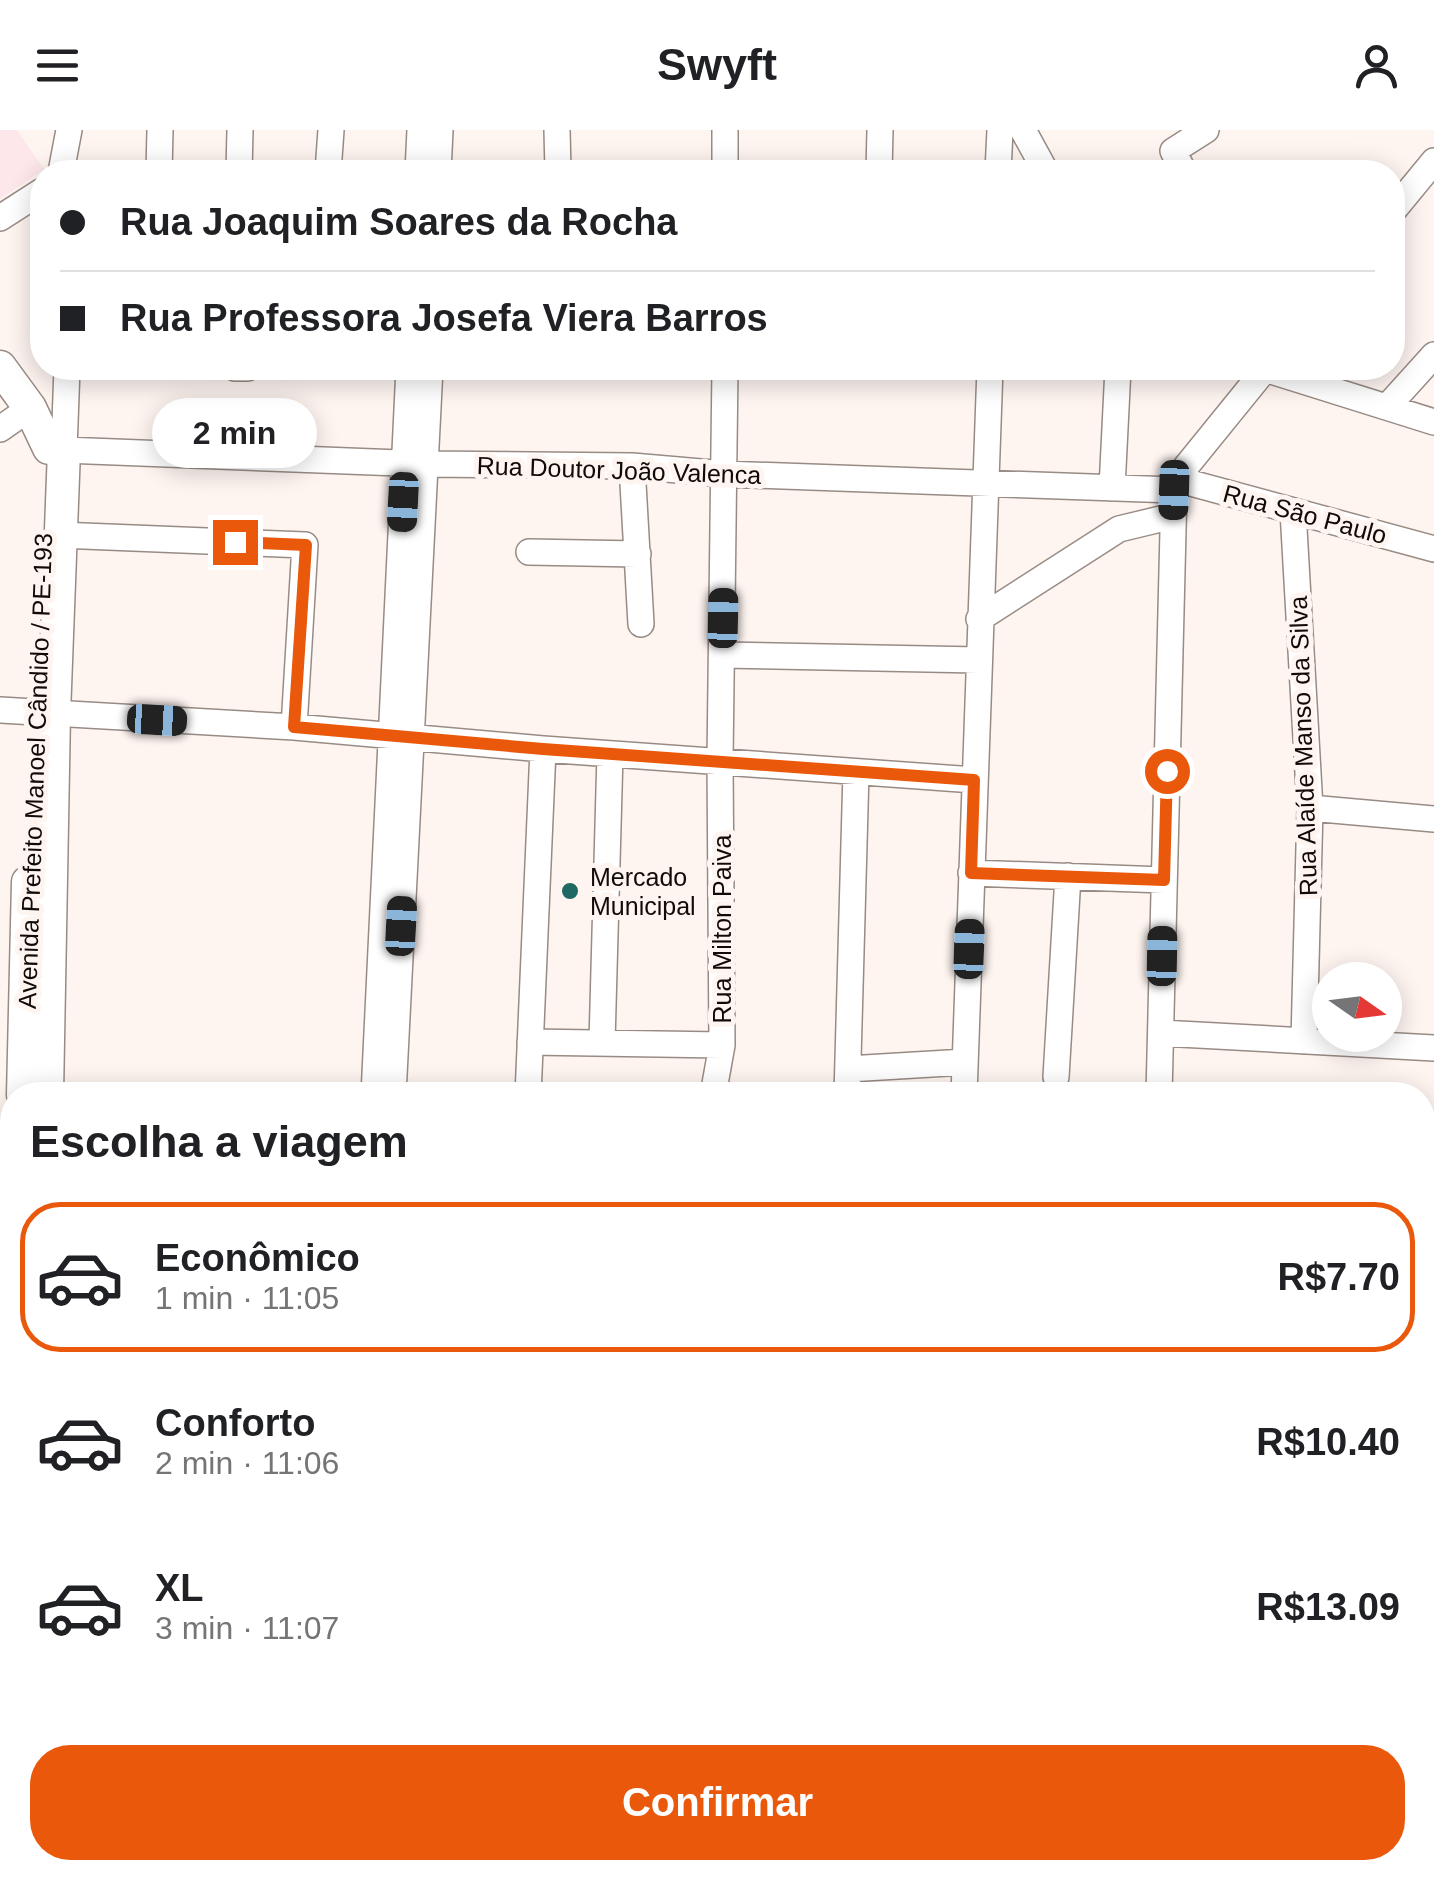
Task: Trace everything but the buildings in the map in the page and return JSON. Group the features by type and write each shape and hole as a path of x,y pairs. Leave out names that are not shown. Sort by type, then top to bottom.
{"main road":[{"path":"0,367 57,449"},
{"name":"Avenida Prefeito Manoel Cândido / PE-193","path":"46,1082 29,712 59,535 57,449"},
{"name":"Avenida Prefeito Manoel Cândido / PE-193","path":"23,1082 29,712 57,449"}],"street":[{"path":"64,160 68,130"},
{"path":"76,160 77,130"},
{"path":"159,160 160,130"},
{"path":"239,160 240,130"},
{"path":"329,160 331,130"},
{"path":"419,160 420,130"},
{"path":"439,160 440,130"},
{"path":"557,130 558,160"},
{"path":"725,130 725,160"},
{"path":"879,160 880,130"},
{"path":"999,160 1000,130"},
{"path":"1023,130 1039,160"},
{"path":"1181,160 1206,130"},
{"path":"1405,196 1434,161"},
{"path":"0,218 30,199"},
{"path":"1387,407 1434,355"},
{"path":"53,380 57,449"},
{"path":"57,449 66,380"},
{"path":"410,380 415,463"},
{"path":"393,1082 402,737 415,463 428,380"},
{"name":"Rua Milton Paiva","path":"715,1082 722,1045 724,380"},
{"path":"964,1082 989,380"},
{"path":"1112,488 1117,380"},
{"path":"979,618 1174,495 1257,380"},
{"path":"1303,380 1434,422"},
{"path":"0,429 30,408"},
{"name":"Rua Doutor João Valenca","path":"57,449 415,463 632,466 724,474 1112,488 1174,495"},
{"path":"632,466 641,624"},
{"path":"1159,1082 1174,495"},
{"name":"Rua São Paulo","path":"1174,495 1293,511 1434,549"},
{"name":"Rua Alaíde Manso da Silva","path":"1293,511 1310,808 1304,1041"},
{"path":"59,535 306,545 294,727"},
{"path":"529,552 638,554"},
{"path":"722,655 978,660"},
{"path":"29,712 294,727 974,780"},
{"path":"375,1082 402,737"},
{"path":"528,1082 543,749"},
{"path":"602,1042 610,754"},
{"path":"856,772 847,1082 965,1062"},
{"path":"1310,808 1434,819"},
{"path":"971,873 1164,880"},
{"path":"1056,1077 1068,876"},
{"path":"1161,1034 1434,1048"},
{"path":"530,1042 722,1045"}],"shaded area":[{"path":"0,130 17,130 38,160 30,160 30,179 0,199"}],"place":[{"name":"Mercado Municipal","path":"570,891"}],"route":[{"path":"235,542 306,545 294,727 974,780 971,873 1164,880 1167,771"}]}
